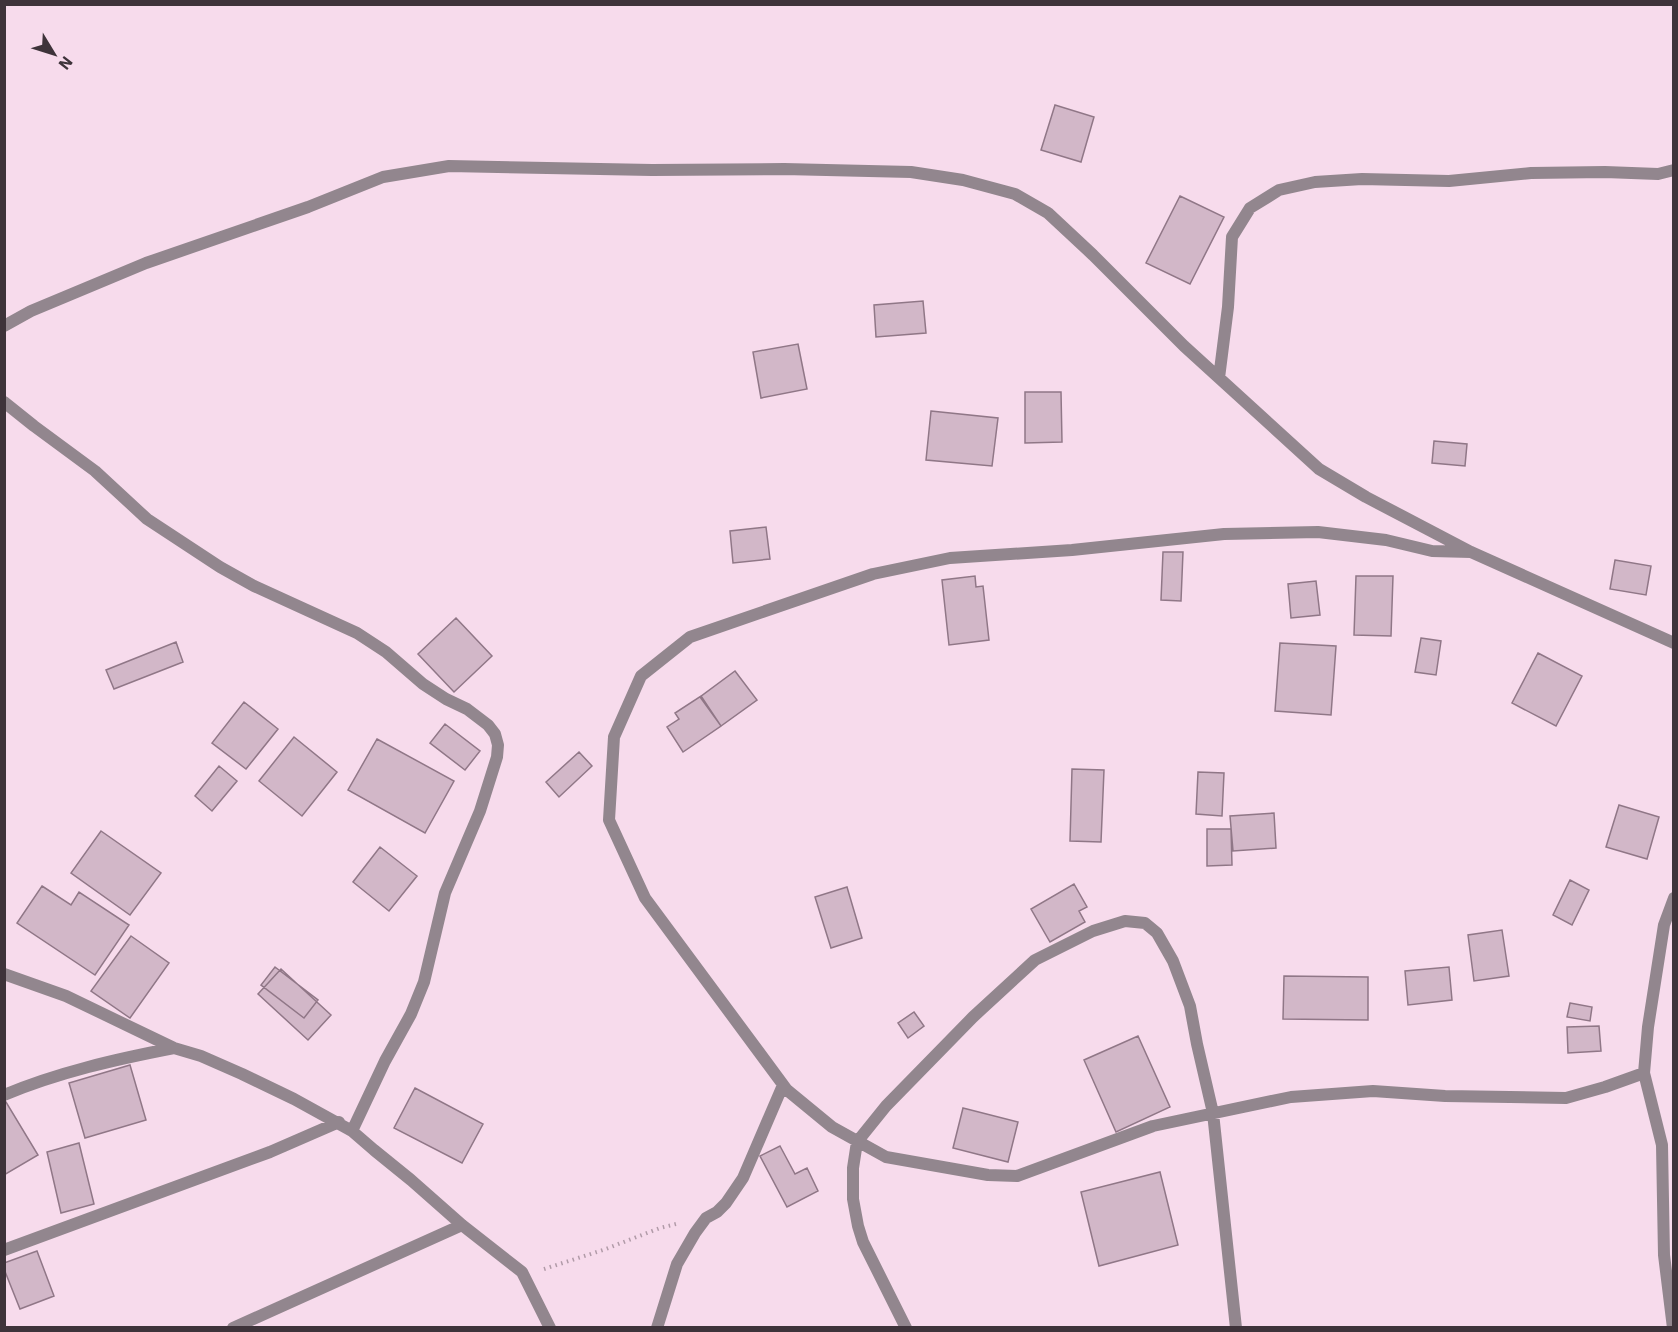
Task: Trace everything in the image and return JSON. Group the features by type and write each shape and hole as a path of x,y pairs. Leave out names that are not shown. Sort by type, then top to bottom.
{"street":[{"path":"4,326 32,311 146,263 308,207 383,177 449,166 911,172 963,180 1015,194 1048,213 1094,255 1184,346 1319,469 1366,497 1471,552 1674,643"},
{"path":"1219,378 1228,307 1232,237 1250,208 1279,190 1315,182 1362,179 1449,181 1531,173 1658,174 1674,170"},
{"path":"4,402 95,471 147,519 220,567 254,586 357,633 386,652 423,684 467,709 488,725 495,734 498,745 497,757 480,811 445,893 424,982 411,1014 385,1061 352,1131"},
{"path":"1471,552 1431,551 1386,540 1318,532 1224,534 1072,550 950,558 873,574 690,637 641,676 614,737 609,820 645,898 783,1085 808,1109 832,1127 886,1157 988,1175 1017,1176 1153,1126 1291,1097 1373,1091 1445,1096 1566,1098 1644,1073"},
{"path":"1673,1328 1664,1255 1662,1145 1644,1073 1648,1027 1664,925 1674,898"},
{"path":"906,1328 863,1242 858,1226 853,1199 853,1168 857,1142 886,1106 973,1017 1035,960 1093,931 1125,921 1145,923 1157,933 1173,962 1190,1005 1213,1113 1236,1328"},
{"path":"4,974 66,996 174,1048 221,1065 339,1122 522,1272 550,1328"},
{"path":"4,1095 59,1075 129,1056 174,1048"},
{"path":"657,1328 677,1264 706,1218 726,1203 743,1178 783,1085"},
{"path":"4,1250 270,1152 339,1122"},
{"path":"233,1328 462,1225"}],"path":[{"path":"522,1272 544,1269 585,1256 660,1228 706,1218"}],"building":[{"path":"1055,105 1094,117 1081,162 1041,150"},
{"path":"1180,196 1224,217 1190,284 1146,263"},
{"path":"923,301 926,333 876,337 874,305"},
{"path":"798,344 807,389 761,398 753,352"},
{"path":"1025,392 1061,392 1062,442 1025,443"},
{"path":"931,411 998,418 992,466 926,460"},
{"path":"1434,441 1467,444 1465,466 1432,463"},
{"path":"766,527 770,559 733,563 730,531"},
{"path":"1163,552 1183,552 1181,601 1161,600"},
{"path":"1615,560 1651,566 1646,595 1610,589"},
{"path":"975,576 976,587 983,586 989,640 949,645 942,580"},
{"path":"1356,576 1393,576 1391,636 1354,635"},
{"path":"1316,581 1320,615 1291,618 1288,584"},
{"path":"456,618 492,656 454,692 418,654"},
{"path":"1421,638 1441,641 1436,675 1415,672"},
{"path":"176,642 183,662 114,689 106,670"},
{"path":"1280,643 1336,646 1331,715 1275,711"},
{"path":"1538,653 1582,676 1556,726 1512,703"},
{"path":"735,671 757,700 721,726 700,697"},
{"path":"701,696 721,726 683,752 667,727 679,719 675,713"},
{"path":"244,702 278,729 246,769 212,743"},
{"path":"445,724 480,751 465,770 430,743"},
{"path":"294,737 337,772 302,816 259,781"},
{"path":"377,739 454,781 425,833 348,790"},
{"path":"579,752 592,766 559,797 546,782"},
{"path":"219,766 237,781 212,811 195,796"},
{"path":"1072,769 1104,770 1101,842 1070,841"},
{"path":"1198,772 1224,773 1222,816 1196,814"},
{"path":"1619,805 1659,817 1647,859 1606,847"},
{"path":"1274,813 1276,848 1233,851 1230,816"},
{"path":"1207,829 1231,829 1232,865 1207,866"},
{"path":"101,831 161,873 130,915 71,873"},
{"path":"380,847 417,876 389,911 353,882"},
{"path":"1570,880 1589,890 1572,925 1553,915"},
{"path":"1074,884 1087,907 1079,911 1085,922 1050,942 1031,909"},
{"path":"42,886 71,905 79,892 129,925 95,975 17,923"},
{"path":"847,887 862,938 831,948 815,897"},
{"path":"1502,930 1509,976 1474,981 1468,935"},
{"path":"131,936 169,963 130,1018 91,991"},
{"path":"275,967 318,1000 304,1018 261,985"},
{"path":"1449,967 1452,1000 1408,1005 1405,971"},
{"path":"281,969 331,1015 308,1040 258,994"},
{"path":"1284,976 1368,977 1368,1020 1283,1019"},
{"path":"1570,1003 1592,1007 1590,1021 1567,1017"},
{"path":"914,1012 924,1026 908,1038 898,1023"},
{"path":"1599,1026 1601,1051 1568,1053 1567,1027"},
{"path":"1138,1036 1170,1107 1116,1132 1084,1060"},
{"path":"130,1065 146,1120 85,1138 69,1083"},
{"path":"415,1088 483,1124 462,1163 394,1128"},
{"path":"4,1102 38,1155 4,1175"},
{"path":"963,1108 1018,1122 1008,1162 953,1148"},
{"path":"79,1143 94,1204 61,1213 47,1152"},
{"path":"780,1146 795,1174 807,1168 818,1191 787,1207 760,1156"},
{"path":"1160,1172 1178,1245 1099,1266 1081,1192"},
{"path":"37,1251 54,1296 20,1309 4,1269 4,1263"}]}
